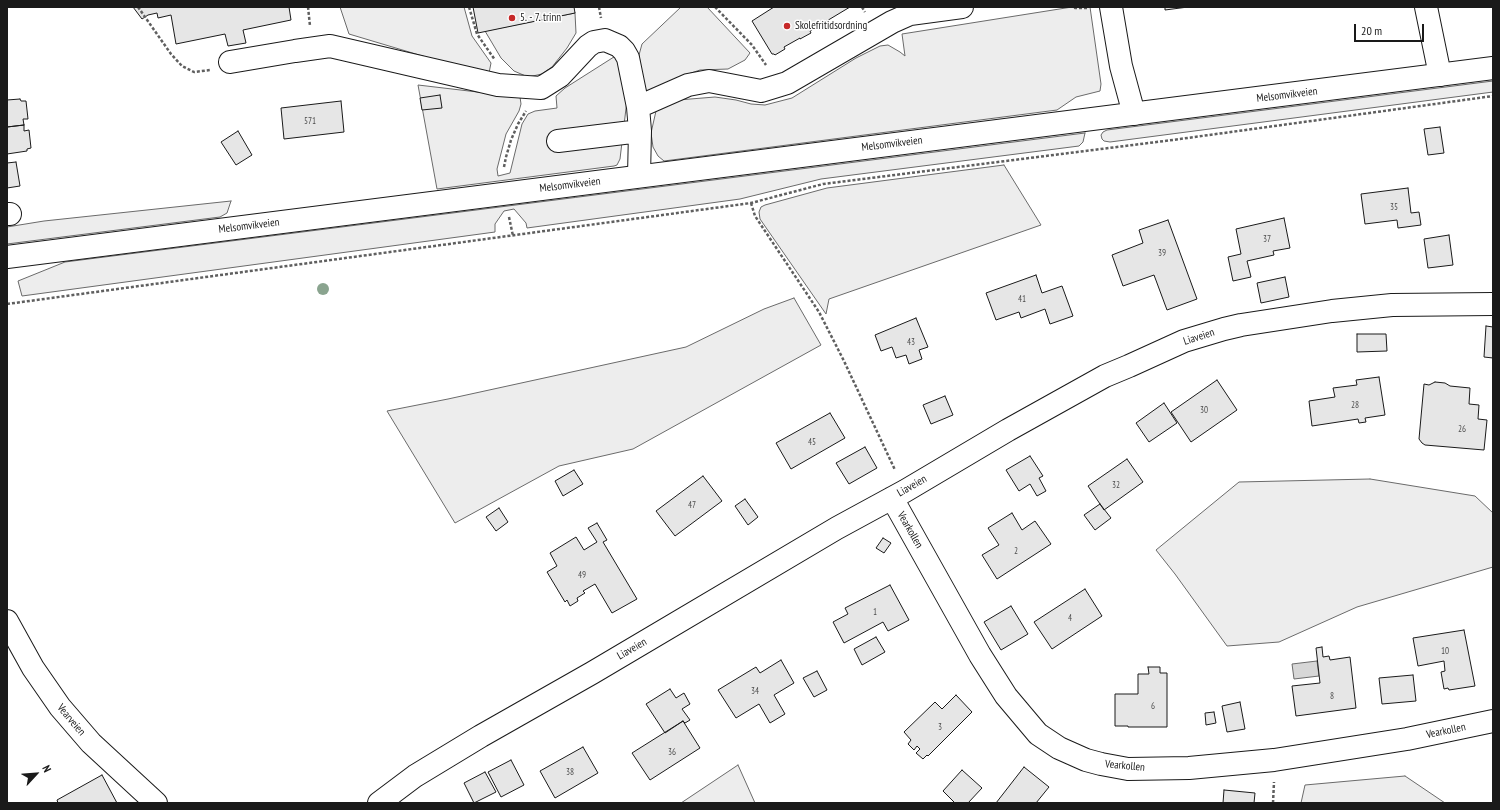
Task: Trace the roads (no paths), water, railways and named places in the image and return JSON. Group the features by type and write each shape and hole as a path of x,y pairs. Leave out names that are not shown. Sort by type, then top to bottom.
{"street":[{"path":"638,106 688,85 709,81 761,91 787,83 892,22 910,14 962,7"},
{"path":"1111,7 1122,66 1134,114"},
{"path":"1426,7 1440,75"},
{"path":"230,62 330,46 498,85 541,88 560,76 594,42 605,40 619,46 628,58 638,106 640,131 639,176"},
{"name":"Melsomvikveien","path":"7,257 1493,68"},
{"path":"558,141 640,131"},
{"name":"Liaveien","path":"379,803 415,776 481,736 592,674 837,528 898,495 1008,430 1105,376 1184,341 1241,325 1332,311 1392,305 1493,304"},
{"name":"Vearkollen","path":"898,495 980,655 1006,696 1038,734 1059,748 1086,760 1128,768 1189,768 1274,760 1407,739 1493,721"},
{"name":"Vearveien","path":"7,621 33,668 60,707 91,743 156,803"}],"place":[{"name":"5. - 7. trinn","path":"512,18"},
{"name":"Skolefritidsordning","path":"787,26"}]}
